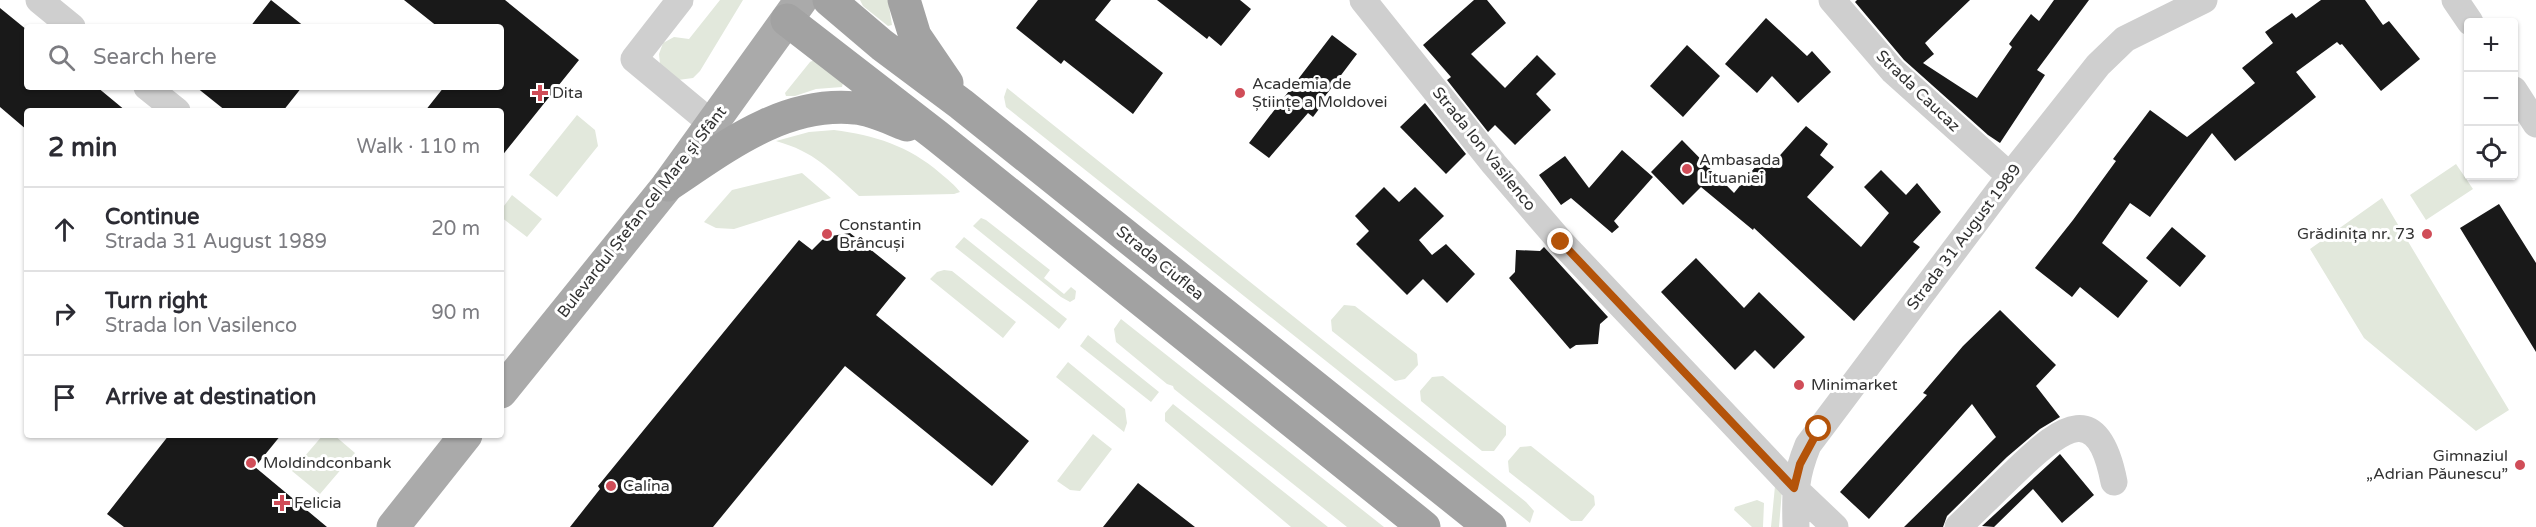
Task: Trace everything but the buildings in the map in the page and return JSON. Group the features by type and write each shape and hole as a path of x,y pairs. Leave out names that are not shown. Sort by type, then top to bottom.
{"highway":[{"name":"Strada Ciuflea","path":"829,0 882,45 962,104 1490,527"},
{"path":"904,0 915,36 962,104"},
{"path":"794,10 937,136 1424,527"},
{"path":"668,185 742,136 796,113 856,108 937,136"}],"main road":[{"name":"Bulevardul Ștefan cel Mare și Sfânt","path":"504,388 668,185 794,10"},
{"path":"393,527 464,438"}],"street":[{"path":"39,0 68,24"},
{"path":"681,0 634,59 711,123"},
{"name":"Strada Ion Vasilenco","path":"1363,0 1494,164 1561,242 1794,488 1834,527"},
{"name":"Strada Caucaz","path":"1832,0 1893,71 2010,176"},
{"name":"Strada 31 August 1989","path":"1796,527 1794,488 1800,464 1819,429 2010,176 2113,49 2135,33 2204,0"},
{"path":"2455,0 2467,18"},
{"path":"151,90 173,108"},
{"path":"2518,96 2536,124"},
{"path":"1958,527 2046,442 2066,430 2086,429 2094,433 2106,451 2114,482"}],"shaded area":[{"path":"720,0 743,0 700,71 693,78 678,80 660,64 659,54 663,43 674,37 689,39"},
{"path":"860,0 888,0 892,25 888,26 863,6"},
{"path":"814,60 843,83 842,87 816,89 795,96 786,96 785,93"},
{"path":"1007,88 1526,502 1534,511 1530,523 1006,107 1004,97"},
{"path":"577,115 595,130 598,146 557,197 529,175"},
{"path":"834,130 863,135 903,149 928,164 960,192 859,196 811,156 790,145 776,141 809,132"},
{"path":"2456,164 2464,176 2464,180 2467,180 2473,189 2426,220 2410,195"},
{"path":"802,173 831,198 734,229 716,228 704,222 732,190"},
{"path":"512,195 542,219 527,237 504,219 504,206"},
{"path":"2382,198 2509,410 2476,431 2364,338 2310,249"},
{"path":"981,218 1050,270 1044,278 1064,294 1071,287 1076,291 1075,299 1070,302 1061,297 973,226"},
{"path":"964,237 1067,319 1059,329 955,247"},
{"path":"952,271 1016,322 1003,338 930,279 937,272"},
{"path":"1344,305 1355,306 1417,354 1418,365 1405,379 1395,381 1332,331 1331,320"},
{"path":"1121,319 1384,527 1347,527 1116,342 1114,329"},
{"path":"1088,335 1159,392 1151,402 1080,346"},
{"path":"1068,362 1125,409 1127,423 1124,432 1056,377"},
{"path":"1443,376 1506,426 1506,435 1494,451 1482,451 1421,401 1420,391 1432,377"},
{"path":"1173,404 1328,527 1291,527 1165,421 1165,413"},
{"path":"1093,434 1112,449 1080,491 1070,490 1057,481"},
{"path":"320,438 338,438 355,453 320,494 292,471"},
{"path":"1531,446 1594,496 1595,505 1582,521 1571,521 1509,472 1508,461 1520,447"},
{"path":"1775,486 1782,490 1779,527 1771,527"},
{"path":"1757,500 1764,503 1763,527 1752,527 1734,510 1735,507"}],"place":[{"name":"Dita","path":"540,93"},
{"name":"Academia de Științe a Moldovei","path":"1240,93"},
{"name":"Ambasada Lituaniei","path":"1687,169"},
{"name":"Constantin Brâncuși","path":"827,234"},
{"name":"Grădinița nr. 73","path":"2427,234"},
{"name":"Minimarket","path":"1799,385"},
{"name":"Moldindconbank","path":"251,463"},
{"name":"Gimnaziul „Adrian Păunescu”","path":"2520,465"},
{"name":"Calina","path":"611,486"},
{"name":"Felicia","path":"282,503"}],"route":[{"path":"1561,242 1794,488 1808,445 1819,429"}]}
